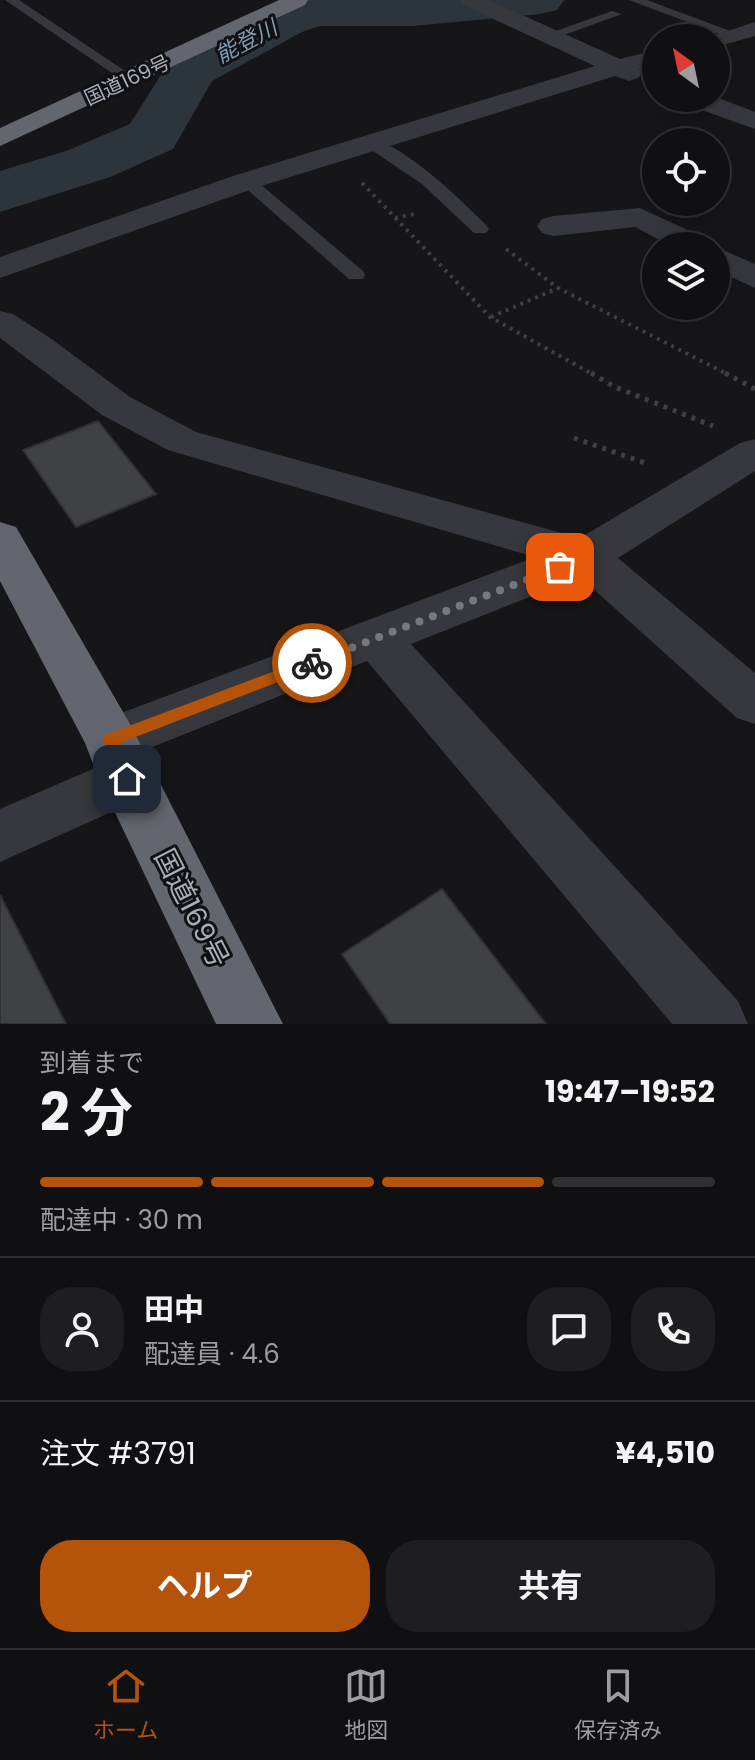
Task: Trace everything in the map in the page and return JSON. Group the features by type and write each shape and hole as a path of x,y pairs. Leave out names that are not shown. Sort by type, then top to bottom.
{"highway":[{"name":"国道169号","path":"0,138 297,0"},
{"name":"国道169号","path":"0,538 119,759 250,1024"}],"street":[{"path":"478,3 642,78"},
{"path":"0,268 247,181 523,94 642,61"},
{"path":"730,112 755,121"},
{"path":"553,226 640,217 668,232"},
{"path":"730,265 755,278"},
{"path":"0,322 40,348 116,406 182,441 586,556 755,703"},
{"path":"0,836 119,759 377,639 586,556 704,484 741,442"},
{"path":"377,639 715,1024"}],"lane":[{"path":"11,0 130,79"},
{"path":"642,1 741,34"},
{"path":"548,36 616,14"},
{"path":"369,142 409,165 458,204 480,229"},
{"path":"247,181 356,275"}],"path":[{"path":"334,153 490,317 615,387 741,442"},
{"path":"480,229 558,288 755,389"},
{"path":"490,317 558,288"},
{"path":"574,438 704,484"}],"building":[{"path":"98,421 156,494 76,527 23,450"},
{"path":"442,889 546,1024 390,1024 342,954"},
{"path":"0,895 66,1024 0,1024"}],"waterway":[{"name":"能登川","path":"0,192 88,164 152,136 190,71 284,21 314,11 413,11 540,0"}],"way so far":[{"path":"312,663 560,567"}],"route":[{"path":"127,779 111,740 312,663"}]}
